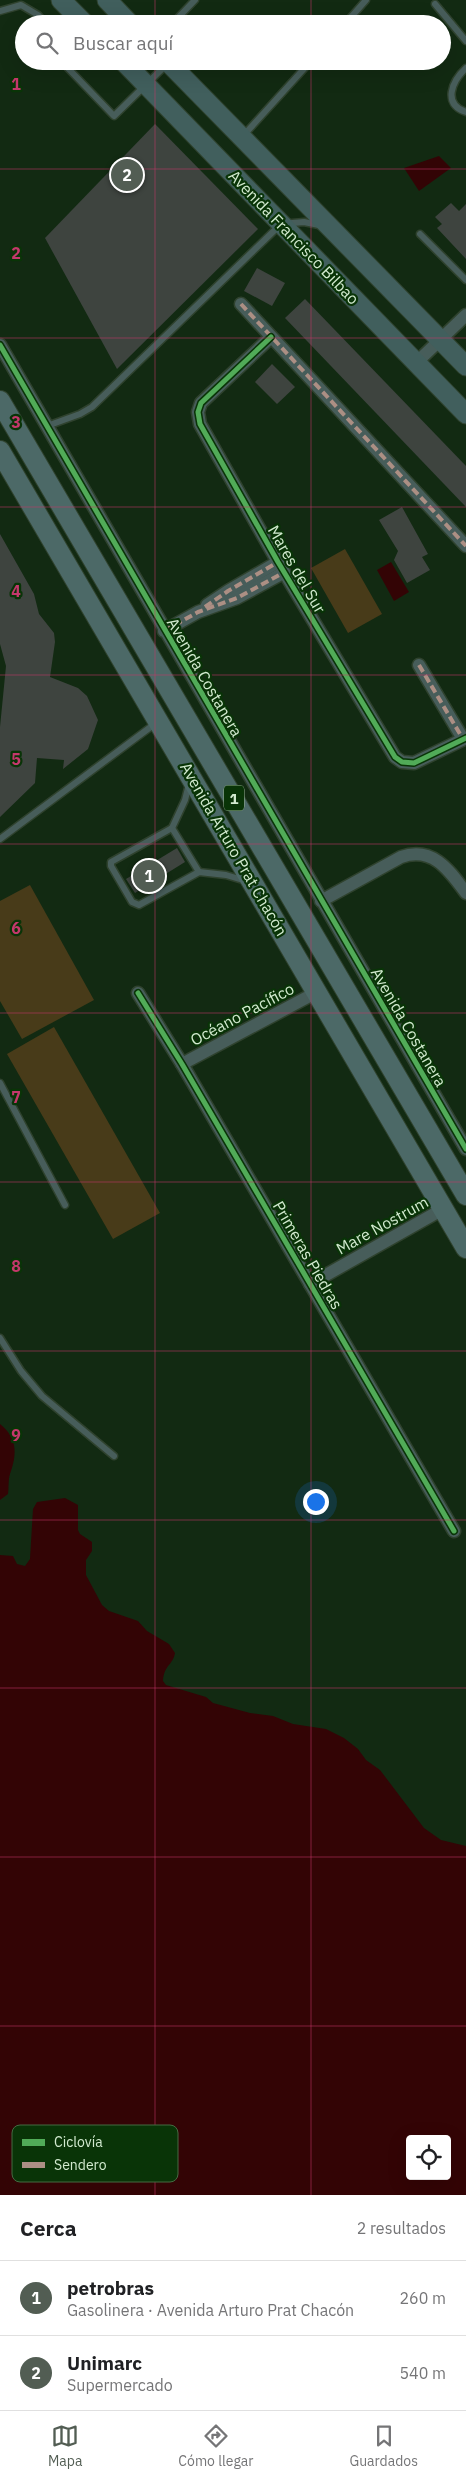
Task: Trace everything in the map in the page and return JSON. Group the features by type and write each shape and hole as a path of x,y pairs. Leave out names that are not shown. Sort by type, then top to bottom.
{"main road":[{"path":"61,0 76,15"},
{"path":"107,0 121,15"},
{"name":"Avenida Francisco Bilbao","path":"132,70 466,414"},
{"name":"Avenida Francisco Bilbao","path":"176,70 466,366"},
{"name":"Avenida Arturo Prat Chacón","path":"0,401 466,1195"},
{"name":"Avenida Arturo Prat Chacón","path":"0,451 466,1248"}],"street":[{"path":"241,304 466,546"},
{"path":"416,362 466,315"},
{"name":"Mares del Sur","path":"271,337 201,403 198,412 200,424 280,567 395,757 402,762 414,763 464,738 419,665"},
{"name":"Avenida Costanera","path":"0,345 466,1150"},
{"name":"Mares del Sur","path":"164,631 198,612 228,590 280,567"},
{"path":"321,901 401,856 416,853 439,860 466,893"},
{"name":"Océano Pacífico","path":"182,1064 317,992"},
{"name":"Primeras Piedras","path":"138,993 182,1064 454,1531"},
{"name":"Mare Nostrum","path":"310,1284 443,1209"}],"lane":[{"path":"181,15 196,0"},
{"path":"353,15 366,0"},
{"path":"435,4 444,15"},
{"path":"0,11 21,5 38,15"},
{"path":"451,23 466,41"},
{"path":"466,68 456,77 451,89 454,103 460,110 466,112"},
{"path":"70,70 114,116 160,70"},
{"path":"242,137 303,70"},
{"path":"47,426 80,414 92,407 281,224 314,223 334,231"},
{"path":"420,234 466,280"},
{"path":"0,839 159,721"},
{"path":"191,778 185,800 172,828 111,862 111,866 132,902 139,905 199,872 226,875 254,884"},
{"path":"172,828 199,872"},
{"path":"0,1082 65,1205"},
{"path":"0,1338 21,1371 42,1396 114,1456"}],"shaded area":[{"path":"439,156 451,168 419,191 404,168"},
{"path":"345,549 382,614 348,633 311,568"},
{"path":"391,562 409,592 394,601 377,570"},
{"path":"30,885 94,1000 22,1039 0,1001 0,901"},
{"path":"54,1027 160,1213 113,1239 7,1054"},
{"path":"0,1424 6,1429 13,1441 15,1454 9,1476 8,1494 0,1500"},
{"path":"65,1498 78,1505 78,1530 80,1534 92,1542 92,1551 86,1560 86,1575 102,1605 109,1611 138,1621 147,1631 169,1644 175,1653 164,1676 163,1681 166,1685 206,1697 213,1703 250,1713 273,1716 293,1724 326,1729 344,1738 358,1749 366,1760 380,1770 424,1828 441,1840 466,1846 466,2195 0,2195 0,1555 13,1556 17,1564 25,1566 30,1559 33,1509 37,1502"}],"building":[{"path":"155,124 258,229 117,369 45,238"},
{"path":"451,203 459,211 466,204 466,259 437,228 442,224 435,217"},
{"path":"257,268 285,283 272,306 244,291"},
{"path":"305,299 466,466 466,507 285,318"},
{"path":"272,364 295,387 277,404 255,382"},
{"path":"402,507 428,554 422,557 430,570 407,583 394,560 398,551 379,520"},
{"path":"0,534 34,594 39,614 54,633 55,642 50,677 78,688 87,696 98,720 88,749 63,769 64,760 37,758 35,783 0,817 0,727 6,666 0,644"},
{"path":"177,848 185,862 135,893 126,879"}],"marked path":[{"path":"241,304 466,546"},
{"path":"205,607 228,591 278,562"},
{"path":"164,631 198,612 237,598 283,573"},
{"path":"419,665 463,739"}],"cycle path":[{"path":"271,337 201,403 198,412 200,424 278,562 395,757 402,762 414,763 466,738"},
{"path":"0,345 466,1149"},
{"path":"138,993 182,1064 454,1531"}],"place":[{"name":"Unimarc","path":"127,175"},
{"name":"petrobras","path":"149,876"}]}
